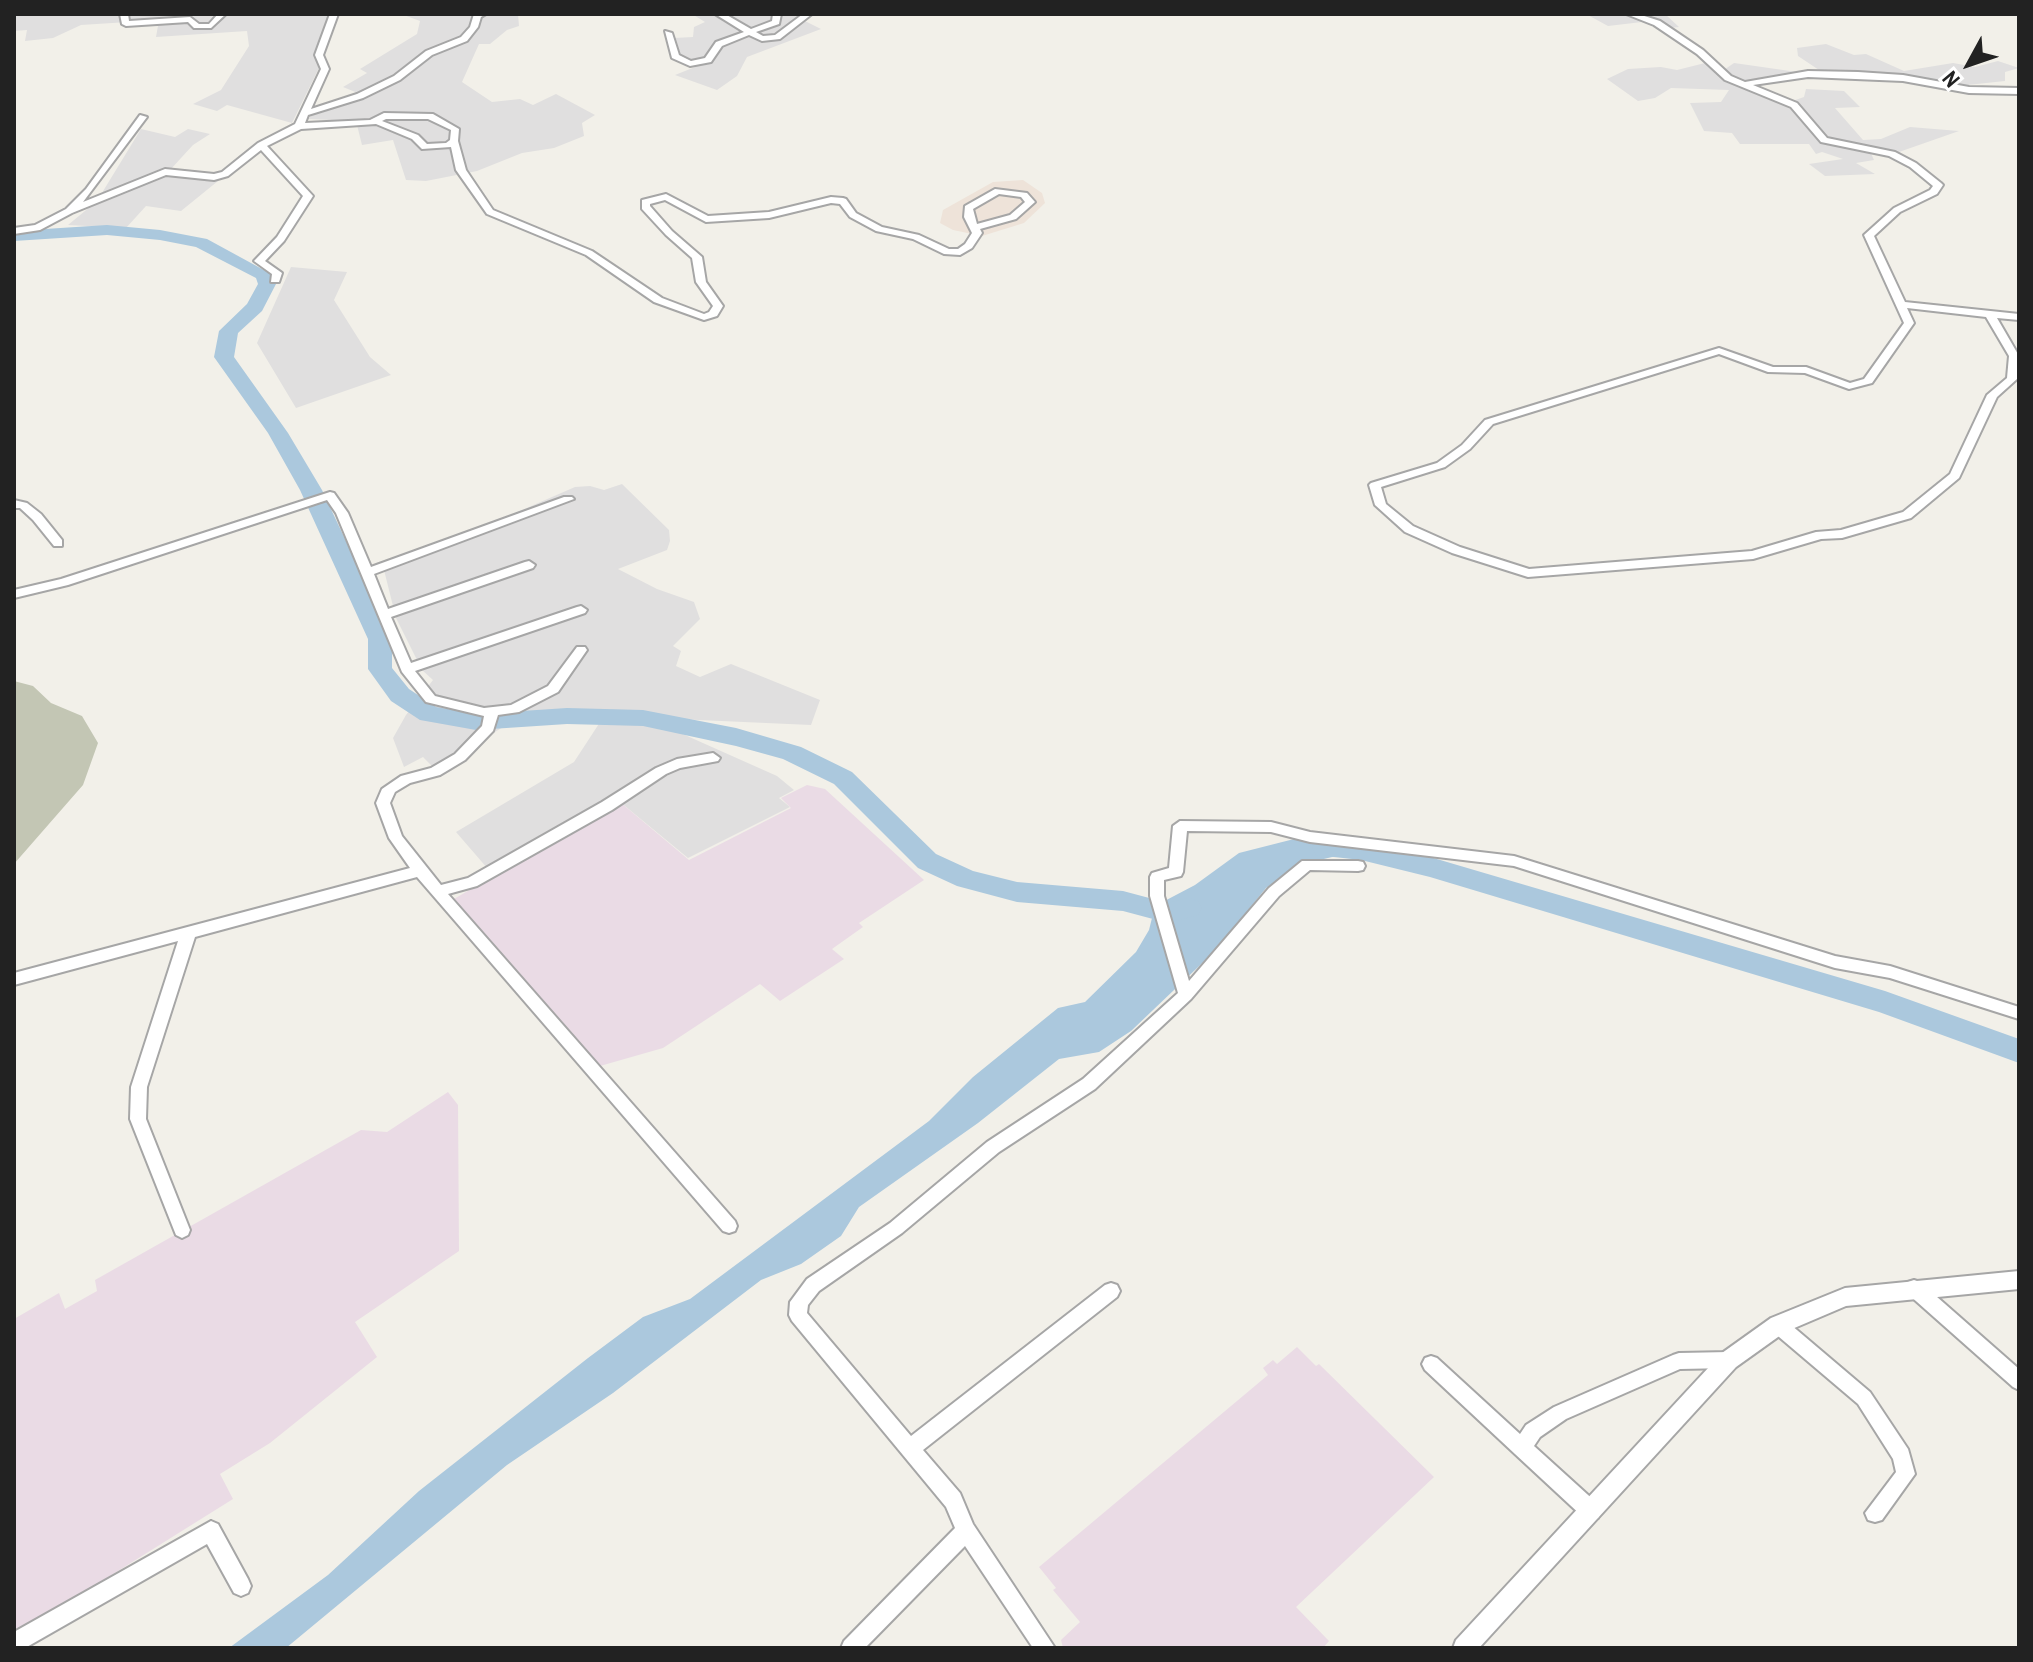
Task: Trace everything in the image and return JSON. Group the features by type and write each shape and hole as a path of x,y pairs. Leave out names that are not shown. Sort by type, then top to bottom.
{"street":[{"path":"124,14 126,24 190,19 197,26 211,26 222,14"},
{"path":"299,126 325,69 319,55 334,14"},
{"path":"304,114 360,96 397,78 429,53 464,39 474,27 477,16 482,14"},
{"path":"719,14 762,39 777,37 808,14"},
{"path":"668,33 675,56 690,64 708,60 719,44 753,34 776,22 777,14"},
{"path":"1630,14 1657,23 1700,52 1728,78 1794,105 1824,140 1892,154 1913,165 1938,185 1934,192 1897,210 1869,235 1909,323 1868,381 1849,386 1806,370 1772,370 1719,351 1489,422 1466,447 1441,465 1375,485 1381,505 1409,529 1456,550 1528,573 1753,555 1820,535 1842,534 1907,515 1955,476 1992,395 2012,379 2014,356 1990,314"},
{"path":"1747,84 1808,74 1903,78 1969,90 2019,91"},
{"path":"376,121 384,116 430,116 455,129 454,141 461,170 490,212 589,253 658,300 704,317 713,314 718,306 701,282 697,257 669,233 645,207 645,202 666,197 706,219 769,215 831,200 843,201 853,215 879,229 916,237 947,252 960,252 969,246 977,233 974,228 968,208 998,191 1024,195 1030,202 1013,217 974,228"},
{"path":"69,211 89,191 143,117"},
{"path":"14,231 37,228 69,211 165,172 214,177 225,174 261,145 299,126 376,121 415,137 425,147 448,145 454,141"},
{"path":"261,145 308,196 281,239 259,261 277,273 275,280"},
{"path":"1903,305 2019,317"},
{"path":"14,594 64,582 330,495 342,513 407,669 431,699 490,718"},
{"path":"366,573 568,499"},
{"path":"14,504 23,505 37,517 58,543"},
{"path":"384,615 529,565"},
{"path":"407,669 581,610"},
{"path":"581,650 553,689 490,718 460,757 435,772 406,779 389,789 383,803 396,838 420,871 729,1226"},
{"path":"438,891 472,882 607,806 661,771 677,764 713,758"},
{"path":"1184,990 1157,897 1157,877 1176,872 1180,826 1271,827 1310,837 1514,861 1835,962 1890,972 2019,1013"},
{"path":"1045,1648 966,1531 953,1500 798,1315 799,1302 813,1285 896,1228 993,1147 1089,1084 1184,990 1274,892 1307,865 1358,866"},
{"path":"14,979 420,871"},
{"path":"182,1230 138,1119 139,1087 153,1035 188,934"},
{"path":"1464,1648 1729,1360 1778,1325 1845,1297 2019,1280"},
{"path":"1914,1288 2019,1381"},
{"path":"910,1448 1111,1291"},
{"path":"1778,1325 1864,1398 1901,1455 1906,1474 1875,1513"},
{"path":"1522,1448 1533,1431 1560,1413 1679,1361 1729,1360"},
{"path":"1431,1364 1591,1511"},
{"path":"14,1643 211,1531 241,1586"},
{"path":"851,1648 966,1531"}],"shaded area":[{"path":"14,14 341,14 328,18 314,54 319,68 292,123 227,105 217,111 193,104 221,90 249,46 247,31 156,37 159,20 81,25 53,38 25,41 27,30 14,31"},
{"path":"401,14 518,14 519,26 507,30 490,44 479,44 462,82 492,102 520,99 533,105 556,94 595,115 582,123 584,136 554,148 522,153 477,171 426,181 406,180 393,140 362,145 356,121 308,119 314,113 365,96 343,87 367,73 360,69 417,34 420,21"},
{"path":"692,14 803,14 799,18 821,29 747,57 737,76 717,90 675,75 695,67 679,55 674,38 693,37 694,27 705,22"},
{"path":"1586,14 1665,14 1679,27 1660,29 1642,22 1608,26"},
{"path":"1826,44 1854,55 1866,54 1904,71 1953,63 1975,67 1998,61 2019,68 2005,72 2005,81 1958,86 1822,72 1798,56 1797,48"},
{"path":"1705,63 1718,74 1734,63 1797,72 1802,75 1738,84 1784,104 1804,97 1806,89 1844,91 1860,107 1835,108 1863,140 1881,139 1910,127 1959,131 1899,152 1869,149 1874,160 1856,163 1875,174 1825,176 1809,164 1843,159 1822,152 1816,154 1809,144 1740,144 1732,133 1704,131 1690,103 1721,102 1729,90 1671,88 1655,98 1638,101 1607,79 1628,69 1661,67 1677,70"},
{"path":"141,129 175,137 188,129 210,134 193,145 170,170 218,181 181,211 146,206 126,228 68,225 97,201"},
{"path":"1023,180 1042,193 1045,203 1024,223 982,236 953,230 940,223 943,210 993,182"},
{"path":"291,267 347,272 334,300 370,357 391,375 296,408 257,343"},
{"path":"622,484 669,530 670,541 667,550 618,569 657,589 694,602 700,619 673,646 681,651 676,666 700,677 731,664 820,700 811,725 654,718 667,727 777,776 794,790 779,798 790,807 688,858 614,797 488,869 456,832 574,762 606,713 529,711 435,769 423,757 404,767 393,738 433,680 422,670 396,618 384,570 575,487 590,486 604,490"},
{"path":"14,681 33,686 51,703 82,716 98,743 83,785 14,864"},
{"path":"807,785 825,789 924,880 859,923 863,927 832,949 844,959 780,1001 760,984 663,1048 600,1066 454,899 620,802 689,860 791,808 781,798"},
{"path":"448,1092 458,1105 459,1251 355,1322 377,1357 270,1443 220,1474 233,1499 14,1636 14,1319 59,1293 65,1309 97,1291 95,1280 361,1130 387,1132"},
{"path":"1297,1347 1316,1366 1319,1364 1434,1477 1296,1607 1329,1641 1323,1648 1063,1648 1061,1640 1080,1622 1053,1590 1056,1588 1039,1567 1268,1375 1263,1368 1273,1360 1277,1364"}],"water":[{"path":"1298,838 1361,850 1299,865 1266,888 1216,950 1131,1031 1099,1052 1059,1059 978,1123 859,1207 841,1236 801,1264 761,1280 613,1393 507,1465 286,1648 229,1648 328,1575 419,1491 588,1358 643,1317 690,1299 929,1121 973,1077 1058,1008 1085,1002 1136,952 1149,930 1155,906 1195,885 1239,853"}],"waterway":[{"path":"14,236 107,230 160,235 201,243 264,275 267,284 255,307 229,331 224,357 278,433 311,490 380,639 380,669 400,695 429,714 476,722 567,716 643,718 736,737 792,753 843,778 927,861 966,879 1017,892 1123,901 1168,913 1188,908"},
{"path":"1325,848 1361,850 1430,867 1885,1002 2019,1051"}]}
